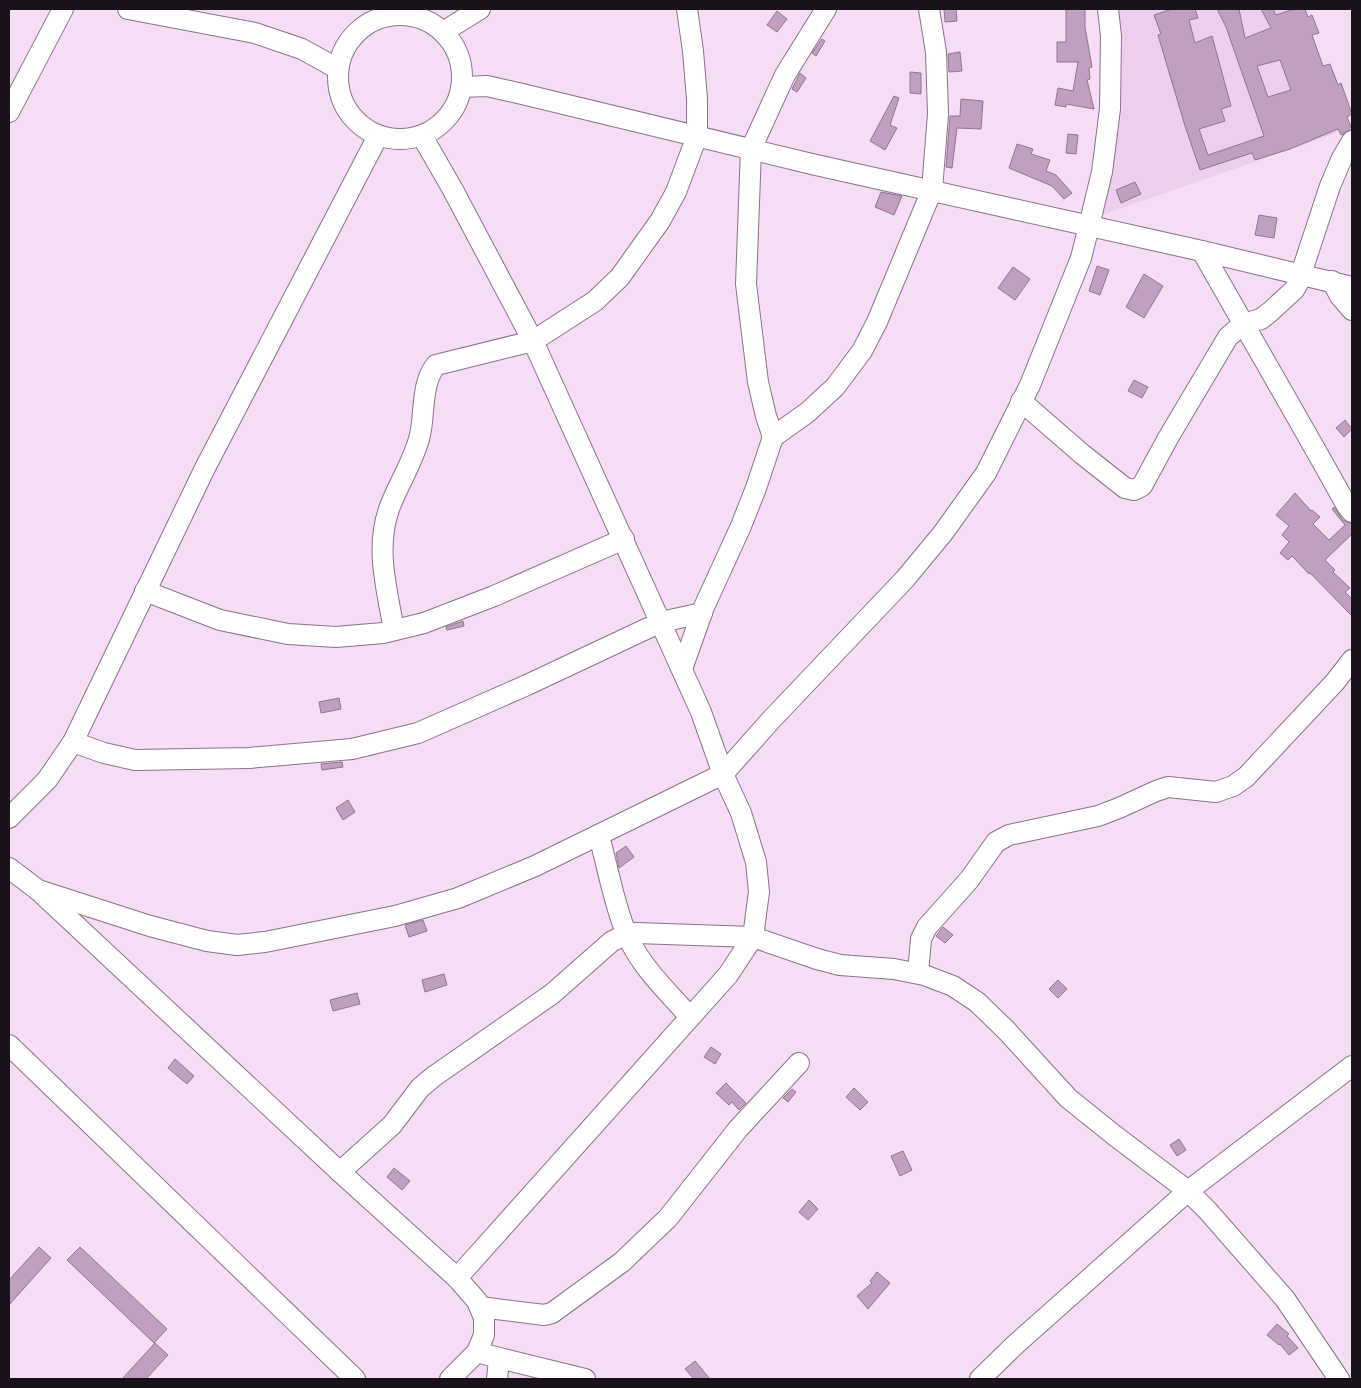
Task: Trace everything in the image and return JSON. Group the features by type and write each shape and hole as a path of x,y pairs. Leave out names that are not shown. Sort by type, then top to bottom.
{"street":[{"path":"9,112 63,9"},
{"path":"128,9 255,33 302,49 338,69"},
{"path":"443,32 480,9"},
{"path":"394,630 382,554 382,534 389,509 410,464 420,436 431,371 436,365 533,341 595,301 620,278 660,221 676,192 697,136 697,99 687,9"},
{"path":"773,437 758,382 746,284 751,149 786,75 826,9"},
{"path":"682,669 702,613 756,488 773,437 808,412 835,387 862,351 877,322 932,190 938,114 936,52 929,9"},
{"path":"38,890 150,926 207,941 237,944 265,942 395,916 458,898 535,866 723,774 771,720 905,579 943,533 986,473 1022,401 1081,258 1102,172 1110,109 1108,9"},
{"path":"395,12 429,22 443,32 455,48 462,67 462,87 457,102 449,116 437,128 422,136 408,139 393,139 378,136 360,125 346,109 338,90 338,69 341,55 347,42 357,31 368,23 395,12"},
{"path":"462,87 487,86 518,92 816,165 1202,251 1352,287"},
{"path":"9,818 47,780 73,742 205,468 378,136"},
{"path":"422,136 454,190 533,341 624,538 701,712 723,774 741,813 756,862 760,892 753,937 728,975 457,1278"},
{"path":"1022,401 1082,454 1125,488 1134,490 1142,486 1228,337 1242,324 1261,318 1270,312 1294,290 1330,186 1342,158 1352,142"},
{"path":"1202,251 1242,324 1352,512"},
{"path":"1332,281 1340,296 1352,310"},
{"path":"145,591 220,620 288,634 336,637 383,633 424,622 494,596 624,538"},
{"path":"73,742 104,754 134,760 248,758 352,749 418,733 528,685 661,622 702,613"},
{"path":"918,974 921,939 927,927 969,880 996,842 1009,835 1098,816 1156,790 1168,787 1216,792 1233,786 1246,777 1322,697 1352,660"},
{"path":"599,836 628,935 642,961 655,979 690,1016"},
{"path":"9,868 38,890 340,1172 457,1278 477,1301 484,1318 484,1335 477,1352 450,1379"},
{"path":"340,1172 392,1125 420,1088 552,994 611,942 622,936 636,933 753,937 840,965 894,968 918,974 953,986 977,1002 1006,1030 1068,1098 1188,1191 1285,1299 1339,1379"},
{"path":"9,1045 355,1379"},
{"path":"480,1307 544,1315 552,1313 622,1262 668,1218 738,1129 799,1063"},
{"path":"980,1379 1016,1344 1188,1191 1352,1066"},
{"path":"477,1352 584,1379"},
{"path":"497,1379 499,1358"}],"shaded area":[{"path":"1117,9 1298,9 1337,133 1099,216 1121,119"}],"building":[{"path":"944,9 956,9 957,21 945,22"},
{"path":"1066,9 1085,9 1085,27 1092,67 1089,68 1090,79 1087,80 1094,109 1066,104 1066,107 1055,105 1058,88 1073,91 1078,62 1057,62 1057,42 1066,42"},
{"path":"1172,9 1195,9 1198,18 1189,20 1195,43 1212,36 1231,106 1221,109 1225,121 1199,129 1208,155 1264,136 1226,27 1217,9 1239,9 1245,38 1271,28 1261,9 1273,9 1276,15 1294,9 1305,9 1308,17 1312,15 1319,33 1312,35 1323,66 1330,64 1338,85 1341,83 1352,114 1347,117 1352,129 1341,135 1338,129 1290,149 1255,160 1252,153 1200,170 1185,126 1158,35 1161,34 1154,15","holes":["1280,60 1291,90 1268,97 1257,66"]},
{"path":"777,11 787,19 777,32 767,25"},
{"path":"822,39 825,41 816,56 812,53"},
{"path":"960,52 962,71 949,72 948,54"},
{"path":"910,72 921,73 921,94 910,93"},
{"path":"800,73 806,78 797,92 792,89"},
{"path":"894,96 899,98 890,125 897,128 885,150 870,141"},
{"path":"961,99 983,101 981,129 957,128 952,168 946,167 950,116 960,116"},
{"path":"1068,134 1078,135 1076,154 1066,153"},
{"path":"1017,144 1033,149 1031,154 1050,160 1046,171 1056,175 1072,193 1064,199 1052,186 1009,168"},
{"path":"1135,182 1141,194 1121,203 1116,190"},
{"path":"881,192 902,196 894,215 875,207"},
{"path":"1259,215 1277,218 1274,238 1255,235"},
{"path":"1097,266 1109,270 1100,295 1089,291"},
{"path":"1013,267 1030,279 1015,300 998,288"},
{"path":"1144,274 1163,286 1144,318 1126,307"},
{"path":"1134,380 1148,387 1142,398 1128,391"},
{"path":"1345,420 1352,429 1344,437 1336,428"},
{"path":"1295,493 1311,511 1320,517 1313,524 1329,540 1345,525 1332,509 1334,507 1343,520 1352,524 1352,534 1325,560 1335,570 1333,572 1350,588 1345,592 1352,599 1352,616 1292,556 1288,560 1280,553 1289,542 1282,535 1289,526 1276,515"},
{"path":"463,621 464,626 447,630 446,627"},
{"path":"339,698 341,709 321,713 319,702"},
{"path":"342,762 343,767 322,770 321,764"},
{"path":"348,800 355,812 343,820 336,808"},
{"path":"626,846 634,857 619,868 616,853"},
{"path":"423,920 427,931 409,937 405,925"},
{"path":"943,927 953,935 945,943 936,936"},
{"path":"444,974 447,985 425,992 422,980"},
{"path":"1058,980 1067,989 1058,998 1049,989"},
{"path":"357,993 360,1004 333,1011 330,1000"},
{"path":"711,1047 721,1054 715,1064 704,1057"},
{"path":"175,1059 194,1076 187,1084 168,1068"},
{"path":"726,1083 746,1103 739,1110 732,1102 729,1105 716,1093"},
{"path":"854,1088 868,1102 860,1110 846,1097"},
{"path":"792,1089 796,1092 788,1102 783,1098"},
{"path":"1179,1139 1186,1150 1177,1156 1170,1145"},
{"path":"903,1151 912,1170 900,1176 891,1156"},
{"path":"394,1168 410,1181 402,1190 387,1177"},
{"path":"809,1200 818,1209 808,1220 799,1212"},
{"path":"39,1247 51,1258 9,1305 9,1280"},
{"path":"80,1247 167,1329 154,1343 67,1260"},
{"path":"877,1272 890,1283 868,1309 857,1296 872,1283 870,1281"},
{"path":"1277,1324 1289,1334 1287,1336 1298,1348 1289,1355 1280,1344 1267,1335"},
{"path":"155,1343 168,1355 146,1379 122,1379"},
{"path":"695,1361 710,1379 694,1379 685,1369"}]}
